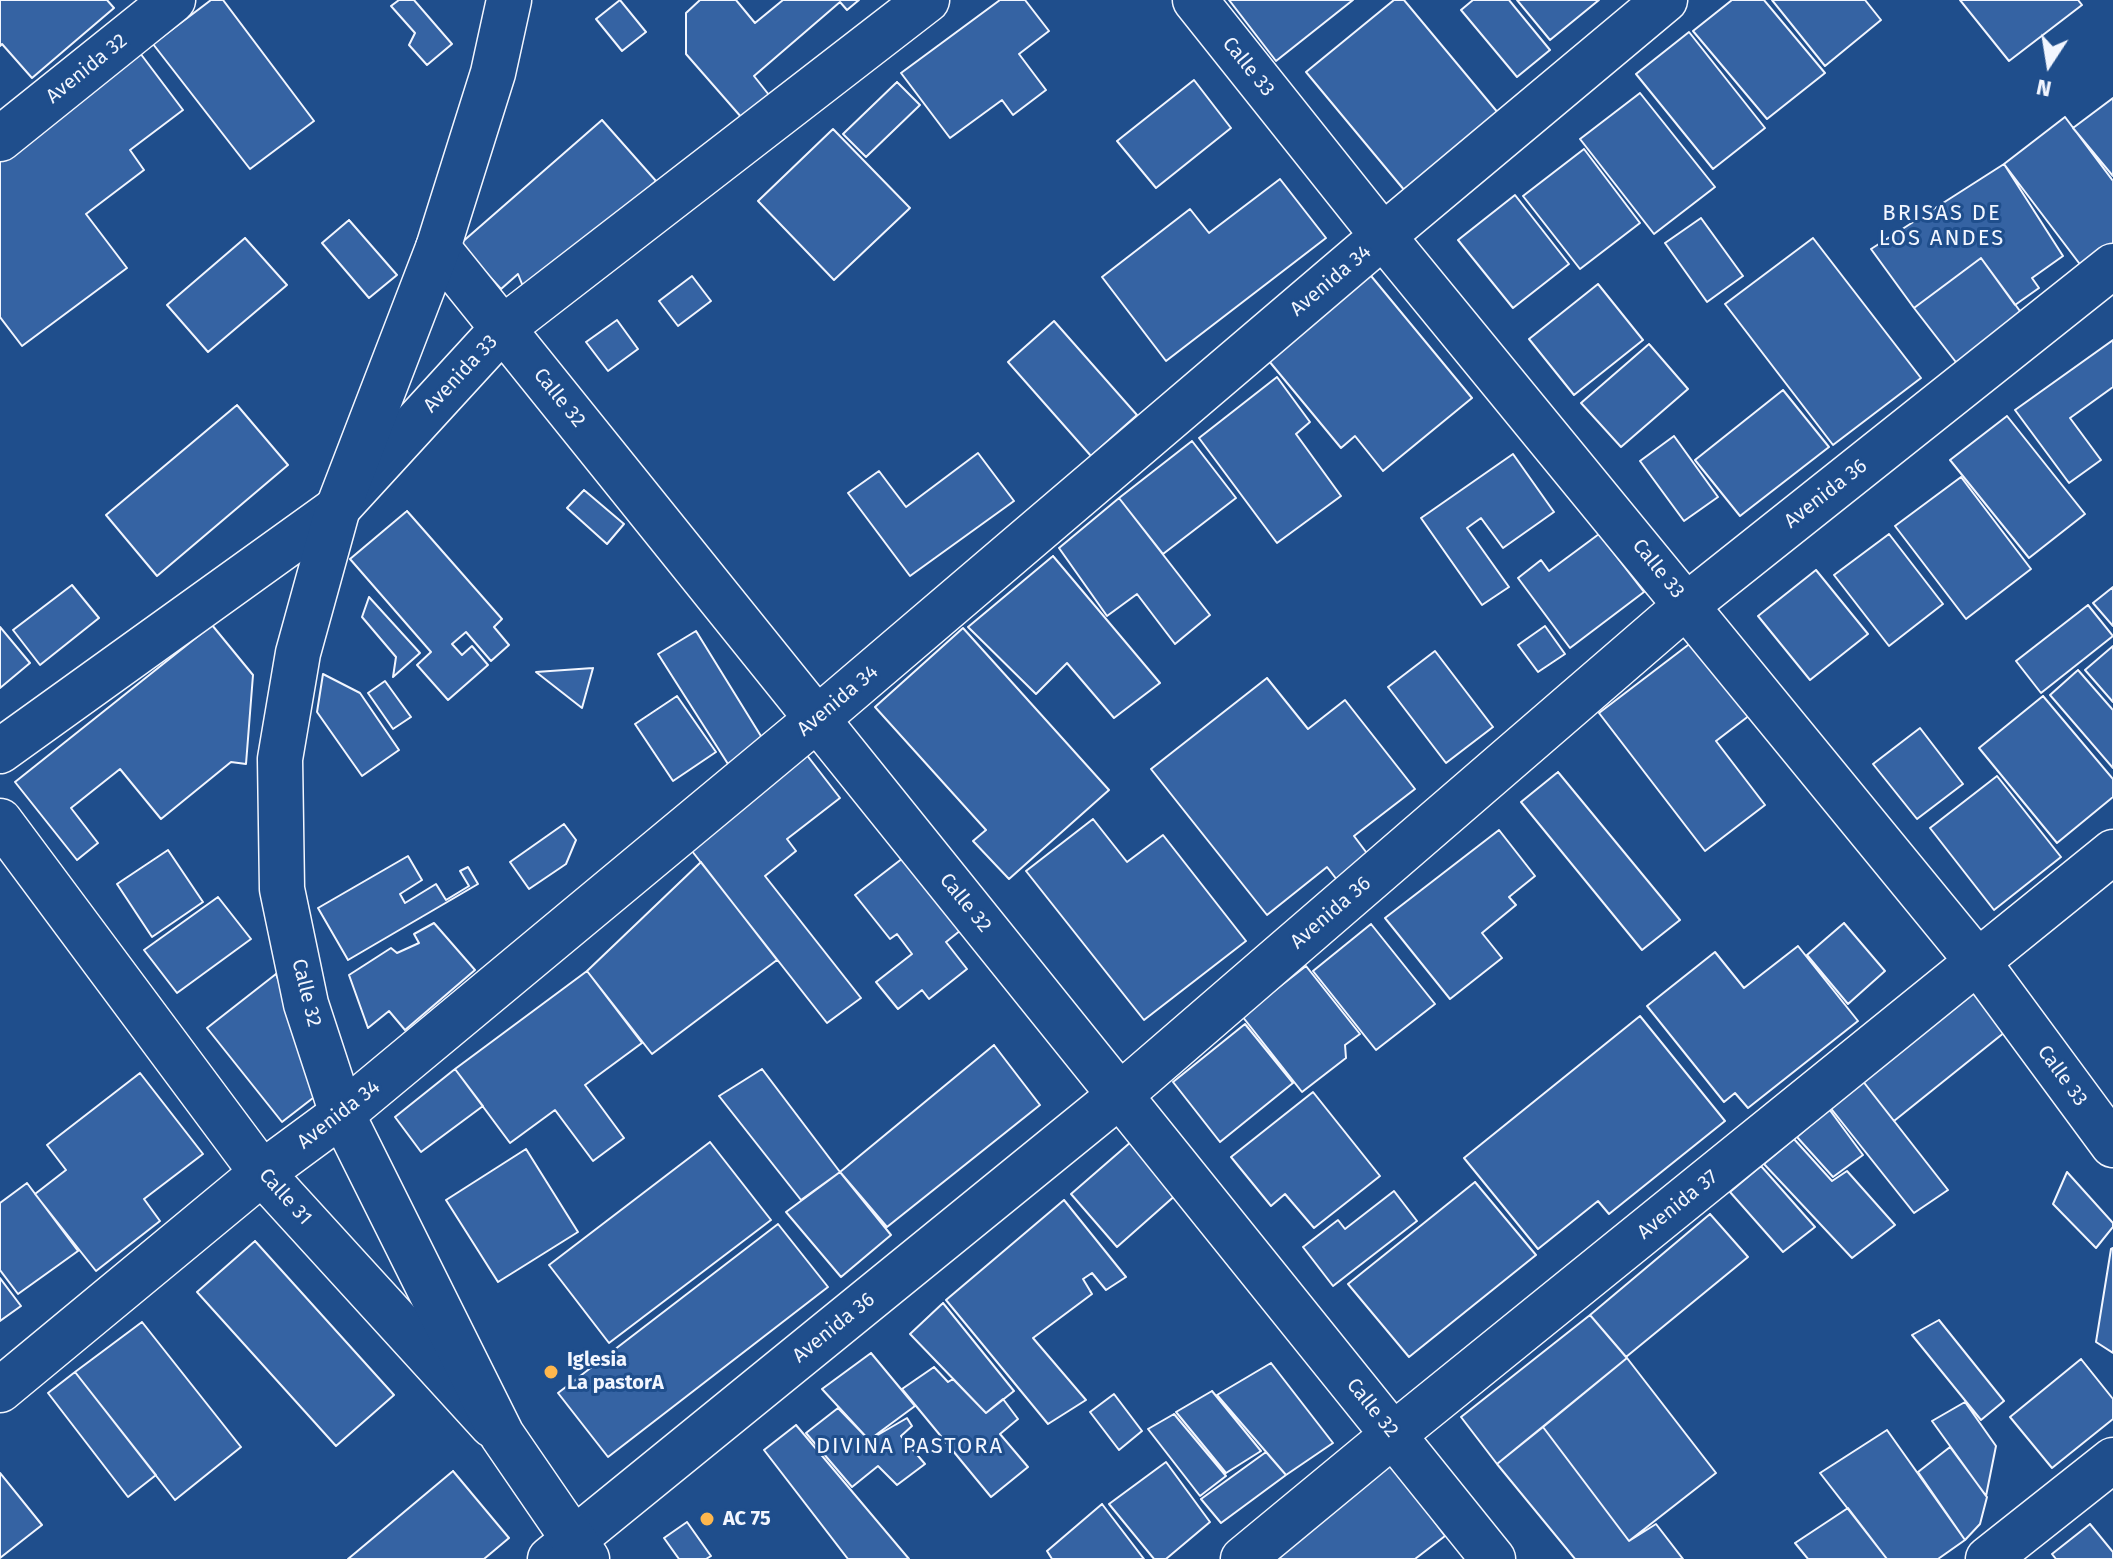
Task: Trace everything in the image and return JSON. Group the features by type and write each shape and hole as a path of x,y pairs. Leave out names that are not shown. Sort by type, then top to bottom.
{"street":[{"name":"Avenida 32","path":"0,139 173,0"},
{"name":"Calle 32","path":"502,1435 342,1114 306,1004 282,889 280,759 298,653 338,508 438,248 493,73 509,0"},
{"name":"Avenida 33","path":"0,751 338,508 503,328 927,0"},
{"name":"Calle 33","path":"1195,0 1383,236 1978,962 2113,1145"},
{"name":"Avenida 34","path":"0,1390 262,1173 342,1114 817,719 1665,0"},
{"name":"Calle 32","path":"438,248 1493,1559"},
{"name":"Avenida 36","path":"570,1553 1120,1095 1687,605 2113,266"},
{"name":"Calle 31","path":"0,821 262,1173 502,1435 570,1553"},
{"name":"Avenida 37","path":"1243,1559 2113,852"},
{"path":"1988,1559 2113,1460"}],"building":[{"path":"0,0 107,0 114,8 32,78 2,44 0,46"},
{"path":"211,0 223,0 314,121 250,169 153,44"},
{"path":"399,0 414,0 452,44 427,65 409,45 415,33 391,6"},
{"path":"620,0 646,32 622,51 596,19"},
{"path":"700,0 736,0 755,23 783,0 859,0 847,10 840,2 754,76 769,95 742,118 686,54 686,13"},
{"path":"1000,0 1025,0 1049,31 1019,54 1046,90 1013,115 1002,100 950,138 901,73"},
{"path":"1229,0 1353,0 1276,61"},
{"path":"1394,0 1404,0 1499,114 1405,191 1306,72"},
{"path":"1473,0 1509,0 1550,50 1517,77 1461,10"},
{"path":"1517,0 1599,0 1550,40"},
{"path":"1732,0 1764,0 1825,73 1767,119 1693,31"},
{"path":"1772,0 1865,0 1881,20 1825,66"},
{"path":"1960,0 2078,0 2082,5 2009,61"},
{"path":"1689,32 1765,128 1713,169 1636,74"},
{"path":"140,53 183,110 130,150 144,170 86,214 127,268 22,346 0,317 0,158"},
{"path":"1194,80 1231,128 1156,188 1117,141"},
{"path":"897,82 920,105 866,157 843,134"},
{"path":"1640,93 1715,187 1654,234 1580,139"},
{"path":"2113,98 2113,176 2073,128"},
{"path":"2065,117 2113,181 2113,245 2082,267 2004,164"},
{"path":"602,120 656,181 526,294 518,274 501,289 460,244"},
{"path":"833,129 910,208 834,280 758,201"},
{"path":"1584,149 1640,223 1580,269 1523,196"},
{"path":"2004,164 2063,256 2032,278 2039,288 2015,305 1981,258 1914,308 1871,249"},
{"path":"1280,179 1326,238 1166,361 1102,277 1190,209 1209,233"},
{"path":"1515,195 1569,264 1513,308 1458,240"},
{"path":"1701,218 1743,276 1707,302 1665,243"},
{"path":"349,220 397,275 369,298 322,243"},
{"path":"245,238 287,285 208,352 167,305"},
{"path":"1813,238 1921,378 1833,445 1725,304"},
{"path":"1981,258 2028,322 1962,370 1914,308"},
{"path":"1367,271 1472,398 1383,471 1355,436 1341,448 1264,355"},
{"path":"692,276 711,301 678,326 659,301"},
{"path":"1598,284 1643,340 1574,395 1529,339"},
{"path":"617,320 638,349 608,371 586,342"},
{"path":"1054,321 1137,415 1091,456 1008,362"},
{"path":"2113,340 2113,387 2070,418 2101,460 2069,483 2015,410"},
{"path":"1649,344 1688,389 1621,447 1581,403"},
{"path":"1277,377 1310,422 1296,434 1341,496 1277,543 1199,438"},
{"path":"1783,390 1829,447 1740,516 1695,460"},
{"path":"237,405 288,465 157,576 106,515"},
{"path":"2007,416 2085,514 2029,558 1950,460"},
{"path":"1674,436 1718,497 1684,521 1640,461"},
{"path":"1192,441 1236,498 1163,554 1119,498"},
{"path":"978,453 1014,501 910,576 848,493 879,471 906,507"},
{"path":"1513,454 1554,512 1503,548 1481,518 1467,528 1509,587 1482,605 1421,518"},
{"path":"1961,477 2031,569 1966,619 1895,526"},
{"path":"584,490 624,524 607,544 567,508"},
{"path":"1119,498 1210,615 1175,644 1137,594 1107,616 1059,548"},
{"path":"407,511 502,619 494,627 509,645 491,661 466,632 452,644 462,655 472,646 488,665 448,700 417,665 431,652 350,559"},
{"path":"1599,534 1644,592 1570,648 1518,578 1541,560 1549,571"},
{"path":"1889,534 1943,604 1889,646 1834,575"},
{"path":"1053,556 1160,683 1114,718 1067,663 1036,694 968,627"},
{"path":"1816,570 1868,634 1810,680 1758,616"},
{"path":"72,585 99,618 40,665 13,630"},
{"path":"2113,587 2113,626 2093,603"},
{"path":"369,597 420,653 393,677 396,657 362,617"},
{"path":"2088,605 2113,636 2041,693 2016,661"},
{"path":"212,625 253,675 246,764 231,762 161,819 120,769 71,808 98,843 77,860 15,782"},
{"path":"1545,626 1565,654 1538,672 1518,645"},
{"path":"0,627 30,663 0,688"},
{"path":"963,628 1109,790 1009,879 973,841 986,830 875,707"},
{"path":"696,631 764,741 728,764 658,654"},
{"path":"1692,642 1750,715 1716,741 1765,805 1705,851 1599,713"},
{"path":"2113,646 2113,702 2085,670"},
{"path":"1435,651 1493,727 1446,763 1388,687"},
{"path":"593,668 582,708 536,672"},
{"path":"2078,670 2113,710 2113,768 2050,695"},
{"path":"323,674 360,693 399,750 362,776 317,712"},
{"path":"1267,678 1308,729 1345,700 1415,789 1354,836 1372,860 1341,885 1327,867 1267,915 1151,769"},
{"path":"385,681 411,717 393,729 368,693"},
{"path":"677,696 716,752 673,781 635,724"},
{"path":"2043,696 2113,779 2113,797 2057,843 1979,748"},
{"path":"1920,728 1963,784 1917,819 1873,764"},
{"path":"806,754 840,798 787,839 796,851 765,876 861,998 827,1023 688,846"},
{"path":"1558,772 1680,920 1642,950 1521,802"},
{"path":"1997,776 2061,857 1994,910 1930,828"},
{"path":"1093,819 1127,862 1163,835 1246,941 1144,1020 1026,871"},
{"path":"564,824 576,840 566,864 529,889 510,862"},
{"path":"1499,830 1535,876 1509,897 1516,905 1482,933 1502,958 1450,999 1385,918"},
{"path":"168,850 203,902 152,937 117,884"},
{"path":"408,856 422,880 400,894 405,903 436,884 446,900 469,886 460,871 468,867 478,884 348,960 318,908"},
{"path":"903,858 961,930 946,942 967,969 929,999 922,990 898,1009 876,982 912,954 897,934 890,939 855,895"},
{"path":"701,862 777,960 652,1054 587,971"},
{"path":"218,897 251,939 177,993 144,950"},
{"path":"434,923 475,970 405,1030 389,1011 368,1028 349,975 391,948 397,953 419,943 414,934"},
{"path":"1844,923 1885,971 1848,1004 1807,955"},
{"path":"1371,924 1435,1004 1376,1050 1313,971"},
{"path":"1798,946 1858,1021 1748,1108 1735,1093 1724,1102 1647,1006 1715,952 1744,988"},
{"path":"1306,966 1360,1034 1345,1045 1346,1058 1302,1092 1242,1016"},
{"path":"587,971 642,1043 585,1085 624,1138 593,1161 555,1110 510,1143 455,1069"},
{"path":"276,974 322,1091 282,1122 207,1028"},
{"path":"1974,988 2005,1032 1894,1121 1862,1080"},
{"path":"1640,1016 1725,1121 1609,1214 1598,1201 1538,1249 1464,1158"},
{"path":"1245,1024 1293,1083 1220,1142 1173,1082"},
{"path":"994,1045 1040,1105 887,1227 840,1172"},
{"path":"455,1069 483,1106 421,1152 395,1117"},
{"path":"762,1069 840,1172 801,1200 719,1096"},
{"path":"140,1073 203,1154 144,1199 160,1221 96,1271 35,1194 66,1170 47,1145"},
{"path":"1862,1080 1948,1190 1914,1213 1829,1106"},
{"path":"1313,1092 1380,1176 1314,1228 1285,1194 1271,1206 1231,1157"},
{"path":"1829,1109 1863,1155 1833,1177 1797,1137"},
{"path":"1794,1139 1832,1181 1847,1171 1895,1225 1852,1258 1764,1164"},
{"path":"1132,1141 1178,1193 1117,1247 1071,1194"},
{"path":"710,1142 771,1220 609,1343 549,1265"},
{"path":"526,1149 578,1232 498,1282 446,1200"},
{"path":"1761,1166 1815,1227 1783,1252 1730,1192"},
{"path":"840,1172 891,1235 841,1277 786,1212"},
{"path":"2067,1172 2113,1223 2096,1248 2053,1204"},
{"path":"1475,1182 1536,1255 1409,1357 1348,1284"},
{"path":"27,1183 78,1251 18,1294 0,1270 0,1203"},
{"path":"1394,1191 1417,1221 1333,1286 1303,1247 1338,1220 1345,1229"},
{"path":"1064,1200 1126,1277 1106,1290 1092,1273 1083,1279 1092,1294 1033,1338 1086,1400 1048,1424 946,1300"},
{"path":"1710,1214 1748,1257 1626,1357 1590,1315"},
{"path":"778,1224 828,1287 608,1457 558,1393"},
{"path":"255,1241 394,1395 336,1446 197,1292"},
{"path":"2113,1248 2113,1353 2096,1342"},
{"path":"0,1278 21,1306 0,1321"},
{"path":"943,1303 1014,1391 986,1413 910,1334"},
{"path":"1590,1315 1627,1358 1497,1464 1461,1417"},
{"path":"1939,1320 2004,1401 1981,1420 1912,1335"},
{"path":"142,1322 241,1447 175,1500 75,1372"},
{"path":"871,1353 915,1406 869,1440 822,1389"},
{"path":"1627,1358 1716,1473 1629,1541 1543,1427"},
{"path":"2081,1359 2113,1399 2113,1419 2052,1468 2010,1417"},
{"path":"1271,1363 1333,1443 1286,1475 1217,1395"},
{"path":"934,1367 948,1382 953,1379 986,1413 1003,1399 1018,1419 1000,1434 1028,1467 991,1497 902,1389"},
{"path":"75,1372 156,1475 128,1497 48,1393"},
{"path":"1212,1391 1261,1451 1226,1473 1176,1412"},
{"path":"1114,1394 1142,1431 1119,1450 1090,1412"},
{"path":"1965,1402 1996,1446 1986,1496 1932,1421"},
{"path":"838,1408 869,1440 907,1418 912,1426 901,1436 925,1464 897,1485 878,1466 852,1487 806,1433"},
{"path":"1174,1414 1226,1476 1200,1496 1148,1429"},
{"path":"796,1425 909,1559 848,1559 764,1450"},
{"path":"1543,1427 1629,1541 1656,1524 1683,1559 1575,1559 1497,1464"},
{"path":"1887,1430 1965,1540 1938,1559 1887,1559 1820,1473"},
{"path":"1950,1447 1987,1497 1980,1524 1965,1540 1918,1472"},
{"path":"1266,1452 1286,1475 1221,1523 1201,1499"},
{"path":"1166,1462 1210,1522 1166,1559 1154,1559 1109,1504"},
{"path":"1391,1463 1445,1536 1415,1559 1266,1559"},
{"path":"453,1471 509,1538 484,1559 348,1559"},
{"path":"0,1473 42,1525 0,1558"},
{"path":"1102,1504 1144,1559 1052,1559 1047,1551"},
{"path":"1848,1508 1887,1559 1808,1559 1795,1543"},
{"path":"687,1522 711,1556 706,1559 679,1559 664,1538"},
{"path":"2090,1524 2113,1552 2113,1559 2056,1559 2052,1554"}],"place":[{"name":"Iglesia La pastorA","path":"551,1372"},
{"name":"AC 75","path":"707,1519"}],"district":[{"name":"BRISAS DE LOS ANDES","path":"1942,226"},
{"name":"DIVINA PASTORA","path":"910,1447"}]}
